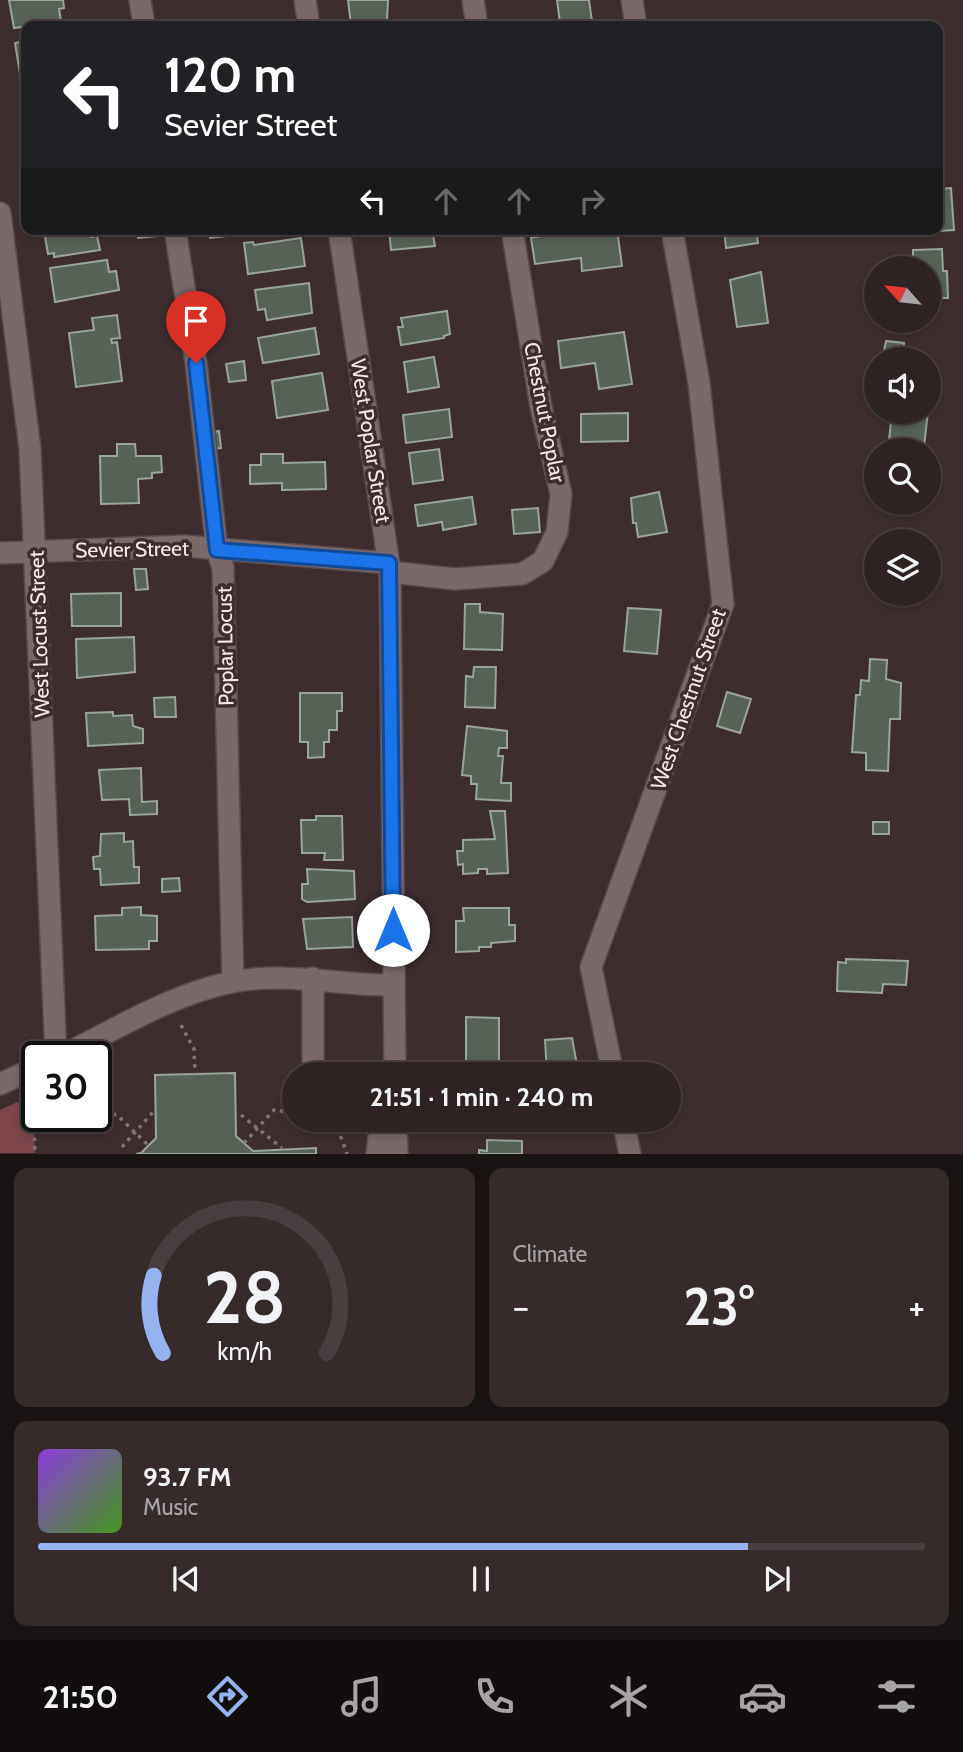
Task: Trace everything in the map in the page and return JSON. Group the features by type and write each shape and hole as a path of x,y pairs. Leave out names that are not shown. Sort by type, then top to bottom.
{"street":[{"path":"140,0 143,21"},
{"path":"305,0 308,21"},
{"path":"473,0 476,21"},
{"path":"632,0 635,21"},
{"name":"West Locust Street","path":"0,213 28,435 36,552 57,1041"},
{"name":"Poplar Locust","path":"176,235 196,363 217,550 223,568 233,982"},
{"name":"West Poplar Street","path":"340,235 390,568 395,1062"},
{"name":"Chestnut Poplar","path":"390,568 454,579 522,574 543,561 557,532 561,494 541,407 513,235"},
{"name":"West Chestnut Street","path":"611,1062 591,967 723,604 699,383 673,235"},
{"name":"Sevier Street","path":"0,553 185,546 390,568"},
{"path":"313,978 313,1062"},
{"path":"92,1041 193,994 233,982 313,978 394,985"},
{"path":"0,1084 21,1074"},
{"path":"377,1153 380,1132"},
{"path":"396,1132 397,1153"},
{"path":"626,1132 630,1153"}],"path":[{"path":"181,1025 194,1049 195,1074"},
{"path":"244,1143 275,1109 282,1111"},
{"path":"122,1147 153,1112"},
{"path":"112,1114 117,1115 149,1146"},
{"path":"241,1115 282,1148"},
{"path":"34,1132 35,1153"},
{"path":"339,1132 347,1153"}],"shaded area":[{"path":"21,1100 21,1132 34,1132 35,1153 0,1153 0,1110"}],"building":[{"path":"9,0 63,0 64,8 59,9 61,21 21,21 21,27 14,28"},
{"path":"348,0 388,0 387,21 351,21"},
{"path":"557,0 589,0 592,21 560,21"},
{"path":"21,42 21,74 20,74 15,43"},
{"path":"951,188 954,230 943,231 943,189"},
{"path":"45,235 97,236 100,250 54,257 54,253 48,254"},
{"path":"138,235 157,235 157,236 138,238"},
{"path":"210,235 226,235 226,236 210,238"},
{"path":"390,235 433,235 435,246 391,250"},
{"path":"546,235 618,235 622,266 582,271 581,258 535,264 531,238"},
{"path":"725,235 757,235 758,243 726,248"},
{"path":"301,238 305,266 248,274 244,243 253,242 254,245"},
{"path":"942,249 943,271 947,271 948,298 942,298 942,256 913,256 913,250"},
{"path":"107,260 109,272 116,271 119,290 55,302 50,268"},
{"path":"761,272 768,323 737,327 730,280"},
{"path":"309,283 312,313 267,320 265,309 258,310 255,290"},
{"path":"447,311 450,334 444,338 401,345 398,327 403,327 401,318"},
{"path":"117,315 120,338 111,339 112,343 117,342 122,381 76,387 69,333 94,330 92,318"},
{"path":"315,328 319,354 263,363 258,338"},
{"path":"624,332 632,384 599,389 595,363 561,368 558,341"},
{"path":"886,341 904,343 904,347 885,347"},
{"path":"434,357 439,387 408,392 404,362"},
{"path":"244,361 246,380 229,382 226,364"},
{"path":"322,373 328,410 277,418 272,381"},
{"path":"449,409 452,437 406,443 403,415"},
{"path":"628,413 628,441 581,442 581,414"},
{"path":"891,424 927,424 925,438 889,438"},
{"path":"219,431 221,448 211,449 209,433"},
{"path":"117,444 135,444 136,456 161,456 162,472 152,473 152,478 138,479 139,503 101,504 100,456 117,456"},
{"path":"439,449 443,480 413,484 409,453"},
{"path":"261,454 283,454 283,463 325,462 326,489 282,490 282,483 250,484 250,465 261,465"},
{"path":"659,492 667,532 638,537 636,523 633,523 631,498"},
{"path":"472,497 476,524 443,530 442,522 418,526 415,505"},
{"path":"538,508 540,532 514,534 512,510"},
{"path":"134,569 146,569 148,589 136,590"},
{"path":"121,593 121,626 72,626 71,594"},
{"path":"465,604 480,604 480,612 503,614 502,650 464,649"},
{"path":"628,608 661,610 657,654 624,651"},
{"path":"134,637 135,672 77,678 76,639"},
{"path":"870,659 887,660 886,679 901,683 900,719 890,719 888,771 866,770 866,753 852,752 856,695 860,695 861,680 869,681"},
{"path":"474,667 496,667 495,708 465,707 466,676 473,677"},
{"path":"727,692 751,699 740,733 717,726"},
{"path":"300,693 342,693 342,711 337,711 337,730 329,730 329,742 324,742 324,757 308,758 308,742 300,742"},
{"path":"175,697 176,717 155,717 154,698"},
{"path":"113,712 113,716 132,715 133,726 143,729 143,743 88,746 86,713"},
{"path":"467,726 507,731 507,748 499,748 498,756 503,756 501,783 511,783 511,801 476,799 477,784 471,784 471,776 462,775"},
{"path":"141,768 142,802 157,801 157,814 130,815 129,799 102,800 99,770"},
{"path":"490,811 505,811 508,873 487,874 487,869 478,869 478,873 463,874 463,864 458,865 457,851 463,851 463,840 495,839"},
{"path":"316,816 342,816 343,860 324,860 325,853 302,853 301,820 316,820"},
{"path":"873,822 889,822 889,834 873,834"},
{"path":"124,833 124,842 133,841 134,867 139,867 139,883 101,885 100,869 94,869 93,857 100,856 101,834"},
{"path":"307,869 354,871 355,899 307,902 302,899 302,884 308,884"},
{"path":"179,878 180,891 162,892 162,879"},
{"path":"141,907 141,915 157,916 157,941 149,941 149,949 96,950 95,916 122,915 122,908"},
{"path":"463,908 509,908 509,925 515,925 515,941 491,943 491,947 479,947 479,951 456,952 456,921 464,921"},
{"path":"352,917 353,947 307,949 303,919"},
{"path":"846,959 908,961 906,985 883,984 882,993 837,991 838,962 846,963"},
{"path":"466,1017 499,1018 499,1062 466,1062"},
{"path":"572,1038 576,1062 546,1062 545,1040"},
{"path":"235,1073 236,1136 253,1151 316,1148 316,1154 136,1154 141,1153 156,1138 155,1075"},
{"path":"487,1140 522,1141 522,1154 479,1154 479,1150 487,1151"}],"route":[{"path":"196,363 217,550 389,563 393,930"}]}
